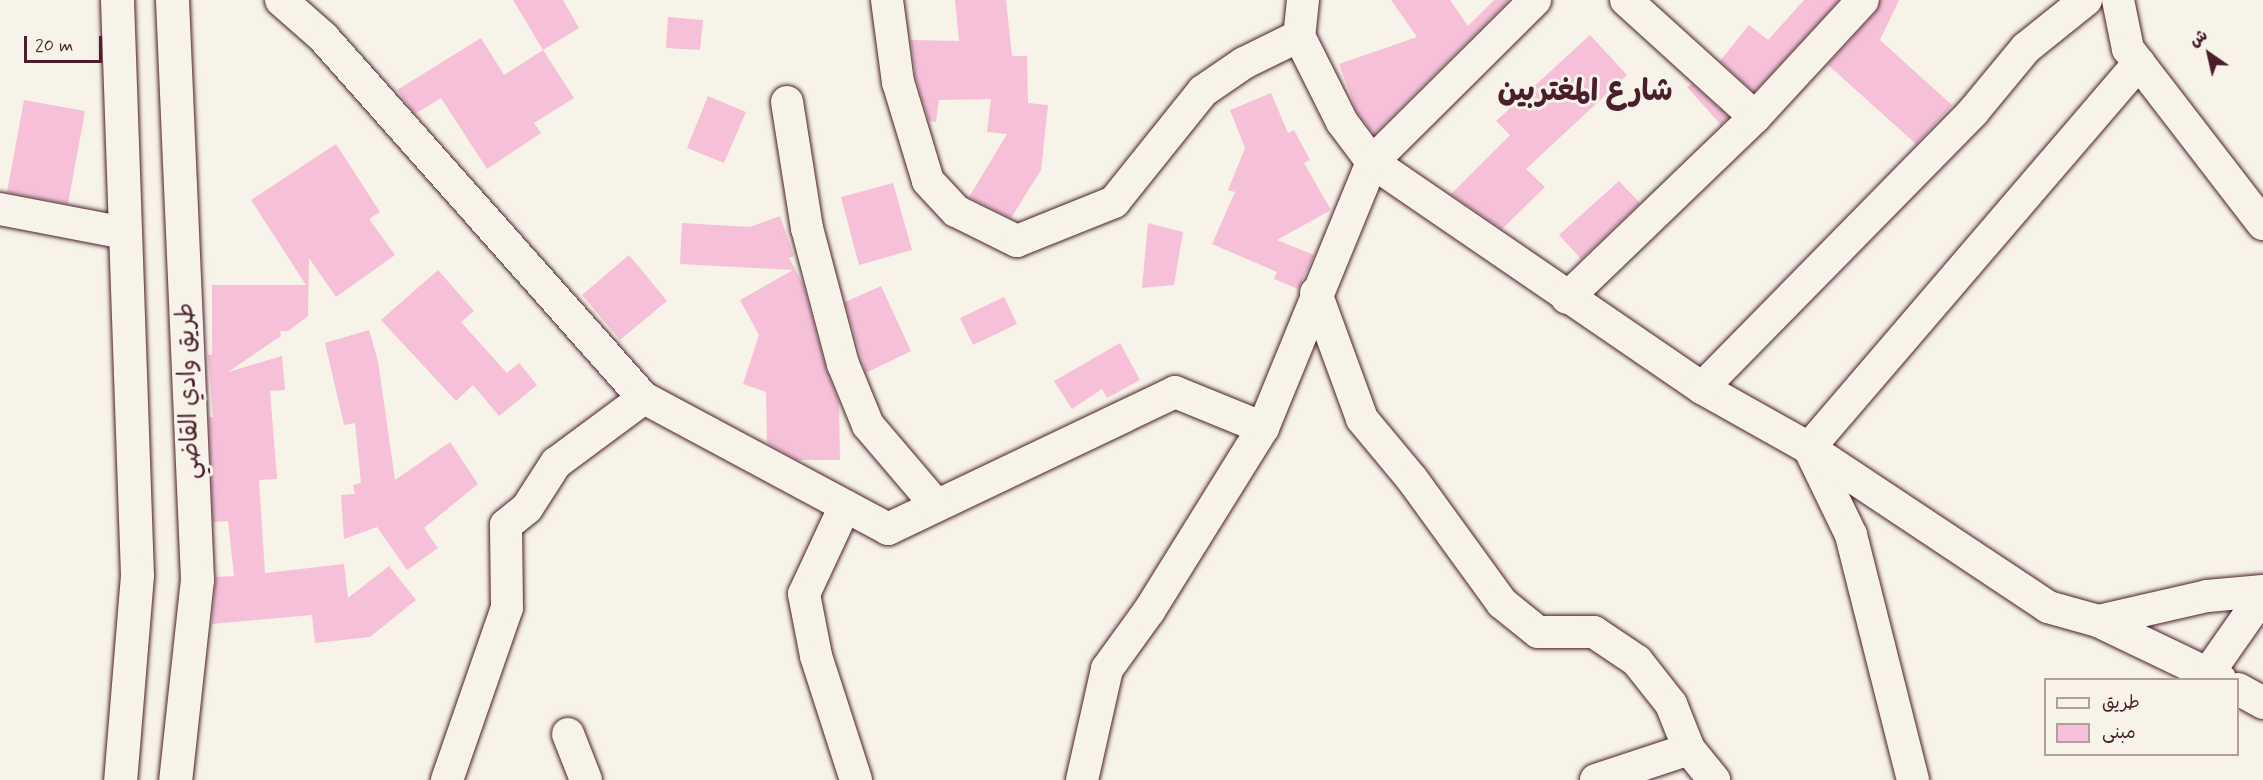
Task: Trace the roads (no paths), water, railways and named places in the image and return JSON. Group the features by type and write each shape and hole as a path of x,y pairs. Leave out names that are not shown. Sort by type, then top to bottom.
{"main road":[{"path":"117,0 137,575 120,780"},
{"name":"طريق وادي القاضي","path":"172,0 197,579 175,780"}],"street":[{"path":"281,0 323,37 644,398 888,529 1174,392 1263,428"},
{"path":"887,0 898,82 928,182 956,211 1017,241 1114,202 1203,91 1244,63 1299,36"},
{"path":"1303,0 1299,36 1342,122 1372,162 1567,298 1702,388 1809,448 2048,607 2098,621 2215,676 2263,593"},
{"path":"1082,780 1107,669 1149,611 1263,428 1316,293 1372,162 1535,0"},
{"path":"1626,0 1755,117"},
{"path":"1567,298 1755,117 1863,0"},
{"path":"1702,388 1973,112 2026,48 2086,0"},
{"path":"2118,0 2128,49 2263,224"},
{"path":"1809,448 2139,63"},
{"path":"787,102 807,228 843,364 868,424 936,505"},
{"path":"0,209 125,233"},
{"path":"1316,293 1362,419 1412,479 1502,603 1538,632 1594,632 1637,661 1671,704 1689,749 1714,780"},
{"path":"447,780 507,608 506,525 526,508 556,463 644,398"},
{"path":"1809,448 1851,535 1913,780"},
{"path":"845,506 804,594 816,656 856,780"},
{"path":"2098,621 2206,596 2263,593"},
{"path":"2239,690 2263,703"},
{"path":"568,734 586,780"},
{"path":"1596,780 1689,749"}],"district":[{"name":"شارع المغتربين","path":"1585,92"}]}
